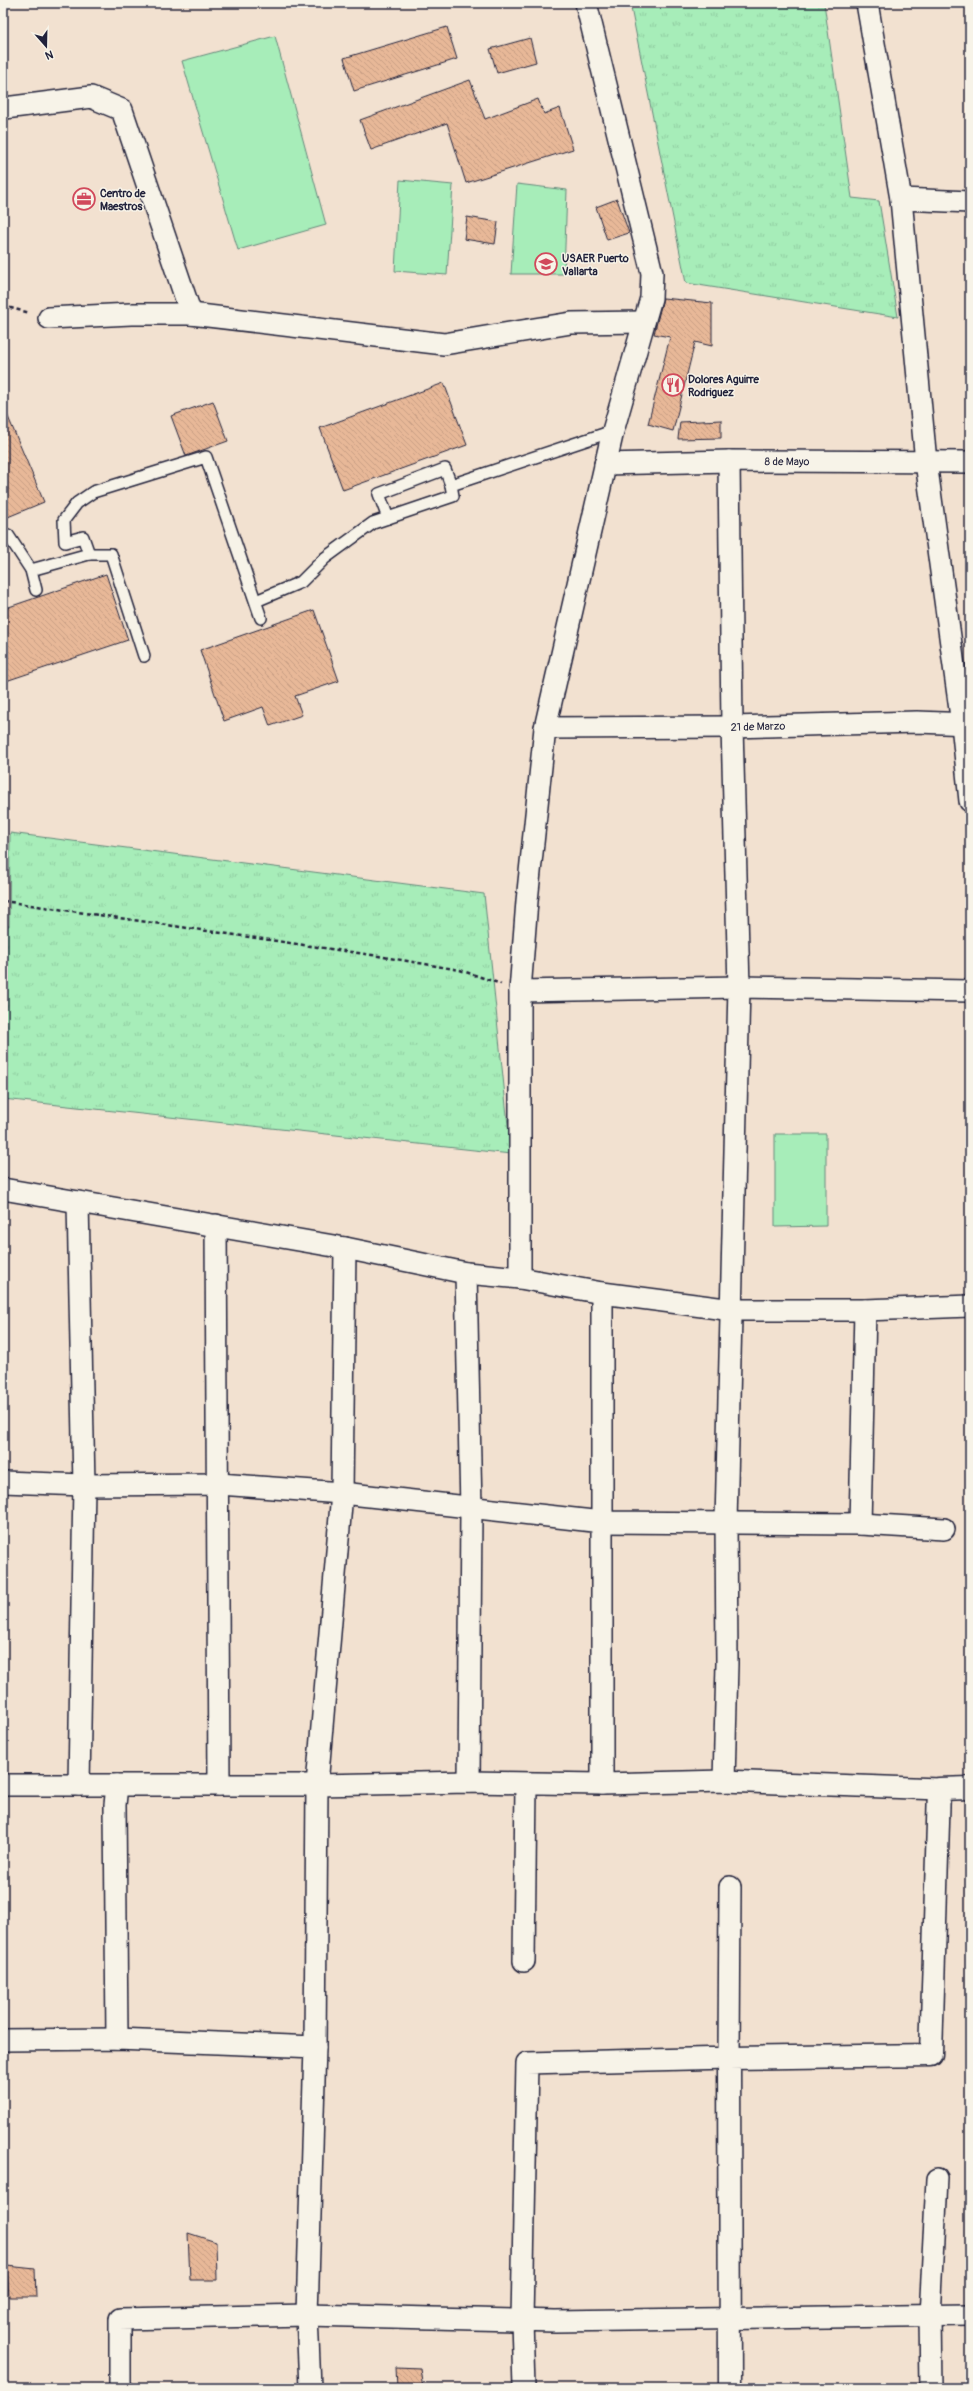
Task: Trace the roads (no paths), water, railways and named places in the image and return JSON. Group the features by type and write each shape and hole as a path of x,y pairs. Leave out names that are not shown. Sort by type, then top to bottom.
{"street":[{"path":"520,1278 520,991 527,901 545,728 613,431 651,298 652,273 586,3"},
{"path":"867,3 901,199 926,462 966,724 970,801"},
{"path":"5,108 91,97 122,110 191,314"},
{"path":"901,199 970,202"},
{"path":"49,318 131,314 191,314 444,344 571,322 644,322"},
{"path":"724,1781 727,1664 726,1522 733,1310 739,987 732,727 729,461"},
{"name":"8 de Mayo","path":"605,464 729,461 970,462"},
{"name":"21 de Marzo","path":"545,728 732,727 917,722 966,724"},
{"path":"520,991 739,987 970,991"},
{"path":"3,1190 345,1248 466,1273 520,1278 602,1293 733,1310 865,1310 970,1306"},
{"path":"78,1203 84,1485 79,1785"},
{"path":"216,1225 219,1484 219,1785"},
{"path":"310,2388 307,2315 315,2048 317,1785 342,1493 345,1248"},
{"path":"466,1273 471,1508 469,1782"},
{"path":"602,1293 602,1784"},
{"path":"860,1524 865,1310"},
{"path":"3,1482 84,1485 219,1484 342,1493 602,1522 860,1524 944,1529"},
{"path":"3,1785 317,1785 469,1782 602,1784 724,1781 940,1789 970,1788"},
{"path":"524,1961 526,1784"},
{"path":"117,1785 115,1805 117,2039"},
{"path":"524,2388 522,2320 527,2063 931,2055 940,1789"},
{"path":"730,1887 730,2388"},
{"path":"3,2040 117,2039 315,2048"},
{"path":"930,2388 930,2317 937,2179"},
{"path":"120,2388 120,2319 307,2315 522,2320 930,2317 970,2315"}],"lane":[{"path":"451,484 613,431"},
{"path":"71,560 65,542 64,520 77,503 94,492 206,457 261,618"},
{"path":"256,601 301,582 325,558 373,523 388,518 453,496 451,484 445,469 379,494 388,518"},
{"path":"3,534 8,535 30,570 36,590"},
{"path":"65,542 82,537 89,554"},
{"path":"30,570 89,554 111,554 144,656"}],"place":[{"name":"Centro de Maestros","path":"84,199"},
{"name":"USAER Puerto Vallarta","path":"546,264"},
{"name":"Dolores Aguirre Rodriguez","path":"673,385"}]}
